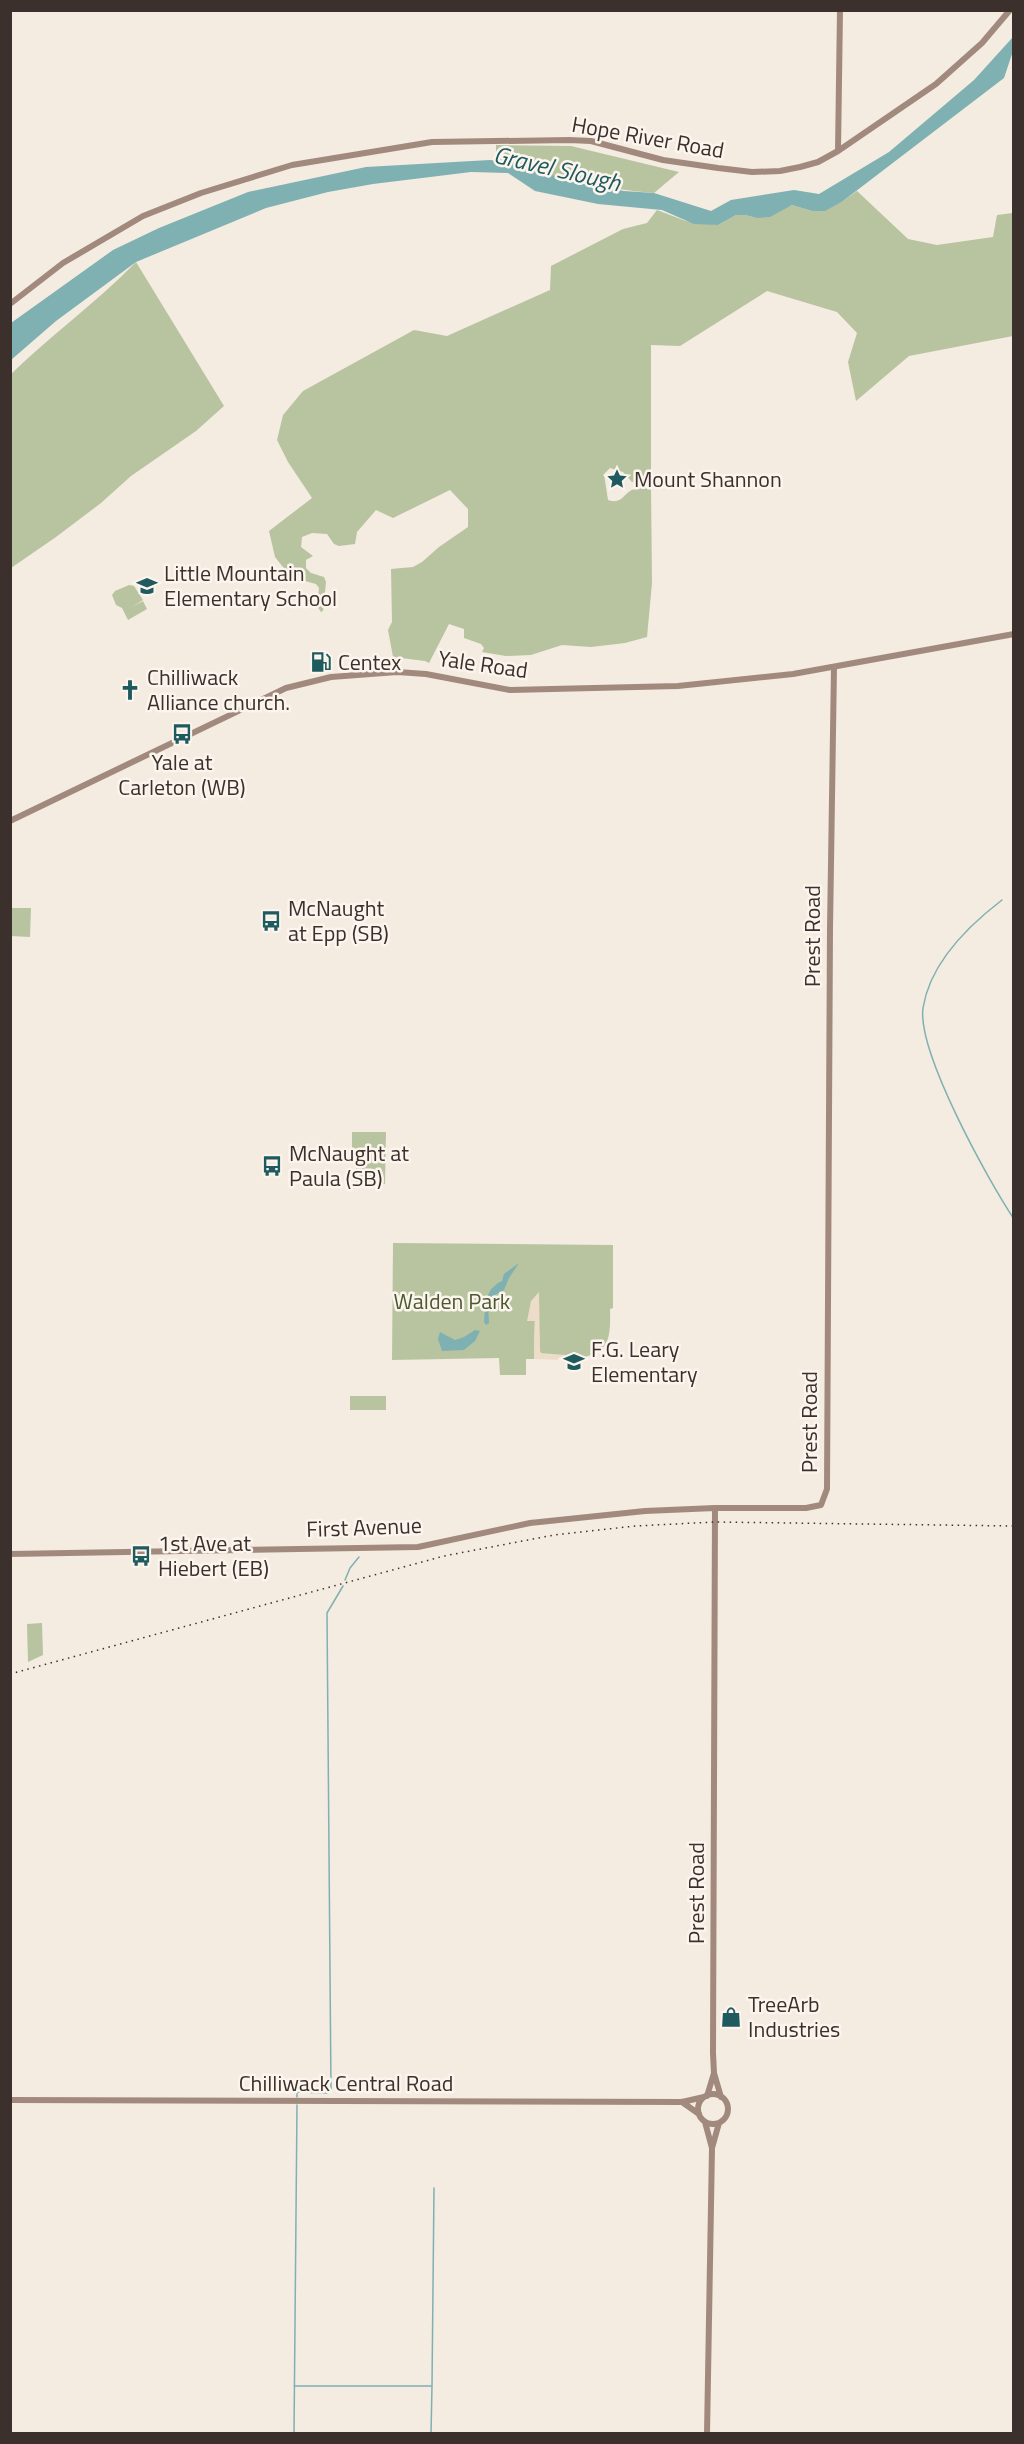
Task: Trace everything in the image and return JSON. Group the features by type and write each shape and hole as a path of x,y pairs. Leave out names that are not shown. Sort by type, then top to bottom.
{"street":[{"path":"838,151 840,10"},
{"name":"Hope River Road","path":"10,304 63,263 143,216 201,193 292,165 442,141 591,141 663,160 753,172 780,171 818,162 838,151 936,84 982,43 1010,10"},
{"name":"Yale Road","path":"10,821 286,688 320,679 406,672 510,690 647,688 761,678 1014,634"},
{"name":"Prest Road","path":"720,2097 714,2073 715,1508 816,1507 821,1505 826,1495 834,667"},
{"name":"First Avenue","path":"10,1554 418,1547 530,1523 645,1511 715,1508"},
{"name":"Prest Road","path":"706,2097 714,2073"},
{"path":"699,2114 699,2105 706,2097 714,2095 726,2102 728,2111 719,2122 712,2148 707,2433"},
{"name":"Chilliwack Central Road","path":"10,2100 682,2102 706,2097"},
{"path":"682,2102 699,2114 705,2122 712,2148"},
{"path":"705,2122 710,2124 719,2122"}],"green space":[{"path":"496,145 571,146 679,172 654,193 614,188 574,181 496,161"},
{"path":"857,191 908,239 937,245 993,237 997,215 1013,213 1013,336 909,356 856,401 848,362 857,333 837,312 767,291 680,346 651,345 651,478 632,482 623,472 610,468 604,474 608,500 618,500 632,490 651,487 652,583 647,637 625,643 591,647 562,645 531,655 506,656 482,652 484,648 481,644 464,638 464,629 449,624 429,663 393,657 388,630 392,622 391,569 413,567 468,527 468,509 450,490 393,518 376,510 357,532 355,544 339,546 334,544 327,534 312,533 302,537 301,547 313,556 306,560 306,568 311,573 324,577 326,582 323,611 321,612 317,606 319,588 316,584 301,580 295,568 286,571 275,557 269,531 312,498 288,462 277,440 283,415 303,391 414,330 447,336 550,290 551,266 623,229 647,223 657,210 686,221 718,225 736,215 757,218 792,205 812,211 843,201"},
{"path":"136,262 224,406 196,431 131,476 101,503 11,568 11,374"},
{"path":"129,585 134,586 143,600 132,607 143,601 147,609 128,620 122,608 116,605 112,595 115,591"},
{"path":"11,908 31,908 30,937 11,936"},
{"path":"352,1132 386,1132 385,1184 356,1184 356,1155 352,1154"},
{"name":"Walden Park","path":"393,1243 613,1245 613,1308 610,1309 607,1340 599,1351 582,1358 569,1360 565,1355 542,1355 538,1309 535,1309 534,1359 526,1359 526,1375 500,1375 499,1358 392,1360"},
{"path":"350,1396 386,1396 386,1410 350,1410"},
{"path":"42,1623 43,1655 28,1662 27,1624"}],"shaded area":[{"path":"539,1292 540,1353 566,1355 569,1360 534,1359 535,1321 527,1321 531,1301"}],"water":[{"path":"1013,37 1013,51 1004,78 843,201 825,211 812,211 792,205 770,217 736,215 718,225 694,224 662,210 598,204 535,191 508,173 471,172 328,192 266,208 136,262 56,321 11,360 11,323 113,250 159,228 248,192 366,167 490,160 528,164 563,180 624,191 654,193 711,211 731,200 794,190 819,194 889,152 974,80"},
{"path":"519,1263 504,1290 493,1296 488,1305 489,1323 486,1325 484,1322 489,1293 496,1284 502,1281 504,1274"},
{"path":"475,1330 480,1331 475,1341 464,1350 442,1351 438,1339 440,1332 455,1340"}],"waterway":[{"path":"1002,900 952,947 934,976 923,1008 924,1028 942,1084 972,1147 1014,1219"},
{"path":"345,1580 350,1568 359,1557"},
{"path":"297,2097 297,2092 327,2093 331,2091 327,1613 343,1586"},
{"path":"294,2434 297,2105"},
{"path":"432,2386 434,2188"},
{"path":"294,2386 432,2386 431,2434"}],"railway":[{"path":"10,1674 444,1556 554,1535 635,1526 715,1522 1014,1526"}],"place":[{"name":"Mount Shannon","path":"617,479"},
{"name":"Little Mountain Elementary School","path":"147,586"},
{"name":"Centex","path":"321,662"},
{"name":"Chilliwack Alliance church.","path":"130,690"},
{"name":"Yale at Carleton (WB)","path":"182,734"},
{"name":"McNaught at Epp (SB)","path":"271,921"},
{"name":"McNaught at Paula (SB)","path":"272,1166"},
{"name":"F.G. Leary Elementary","path":"574,1362"},
{"name":"1st Ave at Hiebert (EB)","path":"141,1556"},
{"name":"TreeArb Industries","path":"731,2017"}],"water label":[{"name":"Gravel Slough","path":"557,169"}]}
